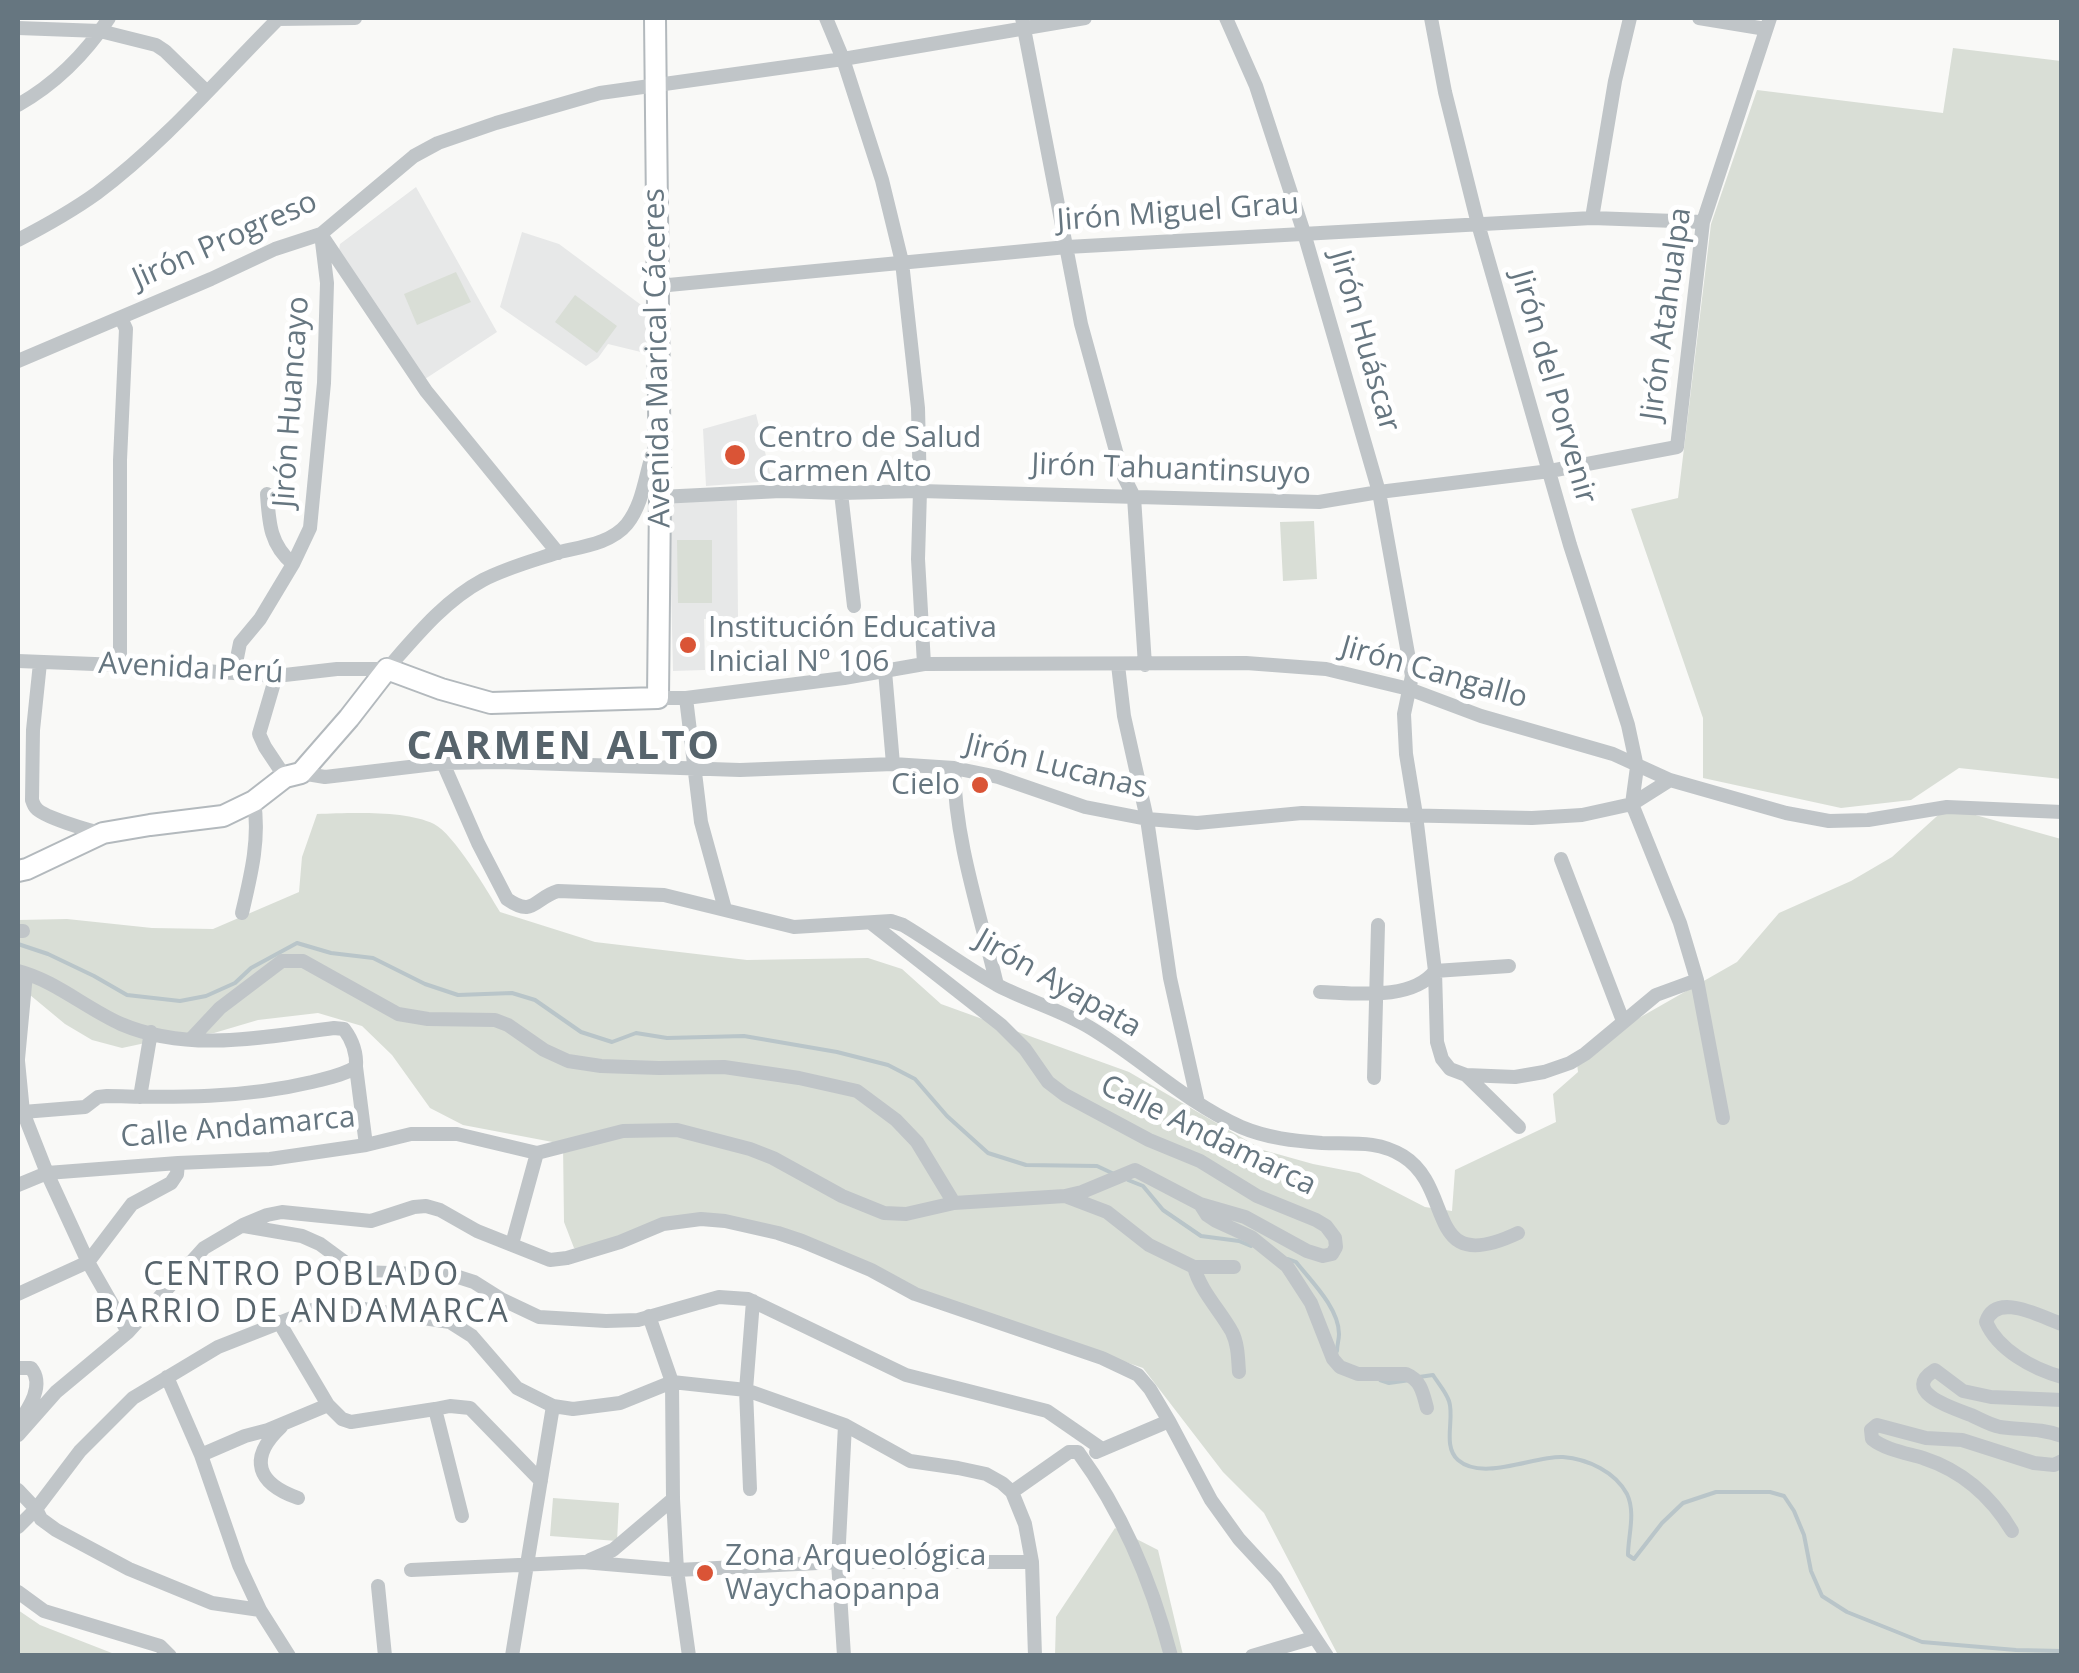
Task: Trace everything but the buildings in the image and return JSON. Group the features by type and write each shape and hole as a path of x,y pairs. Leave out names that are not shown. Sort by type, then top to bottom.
{"street":[{"path":"18,240 96,194 143,155 278,18 355,18"},
{"name":"Avenida Marical Cáceres","path":"655,18 660,434 658,698"},
{"path":"826,18 882,180 902,262 918,408 918,559 924,664"},
{"name":"Jirón Progreso","path":"18,362 275,249 321,234 414,156 438,143 496,123 600,94 843,59 1024,22 1085,18"},
{"name":"Jirón Huáscar","path":"1226,18 1256,86 1304,233 1380,492 1412,676 1404,714 1405,734 1434,971 1437,1042 1450,1069 1466,1075"},
{"name":"Jirón del Porvenir","path":"1431,18 1478,224 1638,767"},
{"path":"1592,218 1630,18"},
{"path":"1698,18 1768,23"},
{"path":"1024,22 1081,324 1122,473 1134,496 1145,665"},
{"name":"Jirón Atahualpa","path":"1677,447 1703,222 1768,23"},
{"path":"25,25 105,24 161,48 206,92"},
{"path":"18,105 64,72 105,24"},
{"name":"Jirón Miguel Grau","path":"658,286 1067,247 1592,218 1703,222"},
{"path":"321,234 426,392 558,553"},
{"name":"Jirón Huancayo","path":"234,673 240,643 260,619 310,528 321,434 327,283 321,234"},
{"path":"120,665 120,460 126,329 121,318"},
{"path":"18,871 103,833 224,816 293,775 349,718 431,618 481,581 596,542 627,524 642,499 650,458 660,434"},
{"name":"Jirón Tahuantinsuyo","path":"660,497 780,491 920,491 1319,502 1550,471 1677,447"},
{"path":"840,493 854,606"},
{"path":"267,494 273,537 280,554 293,564"},
{"name":"Avenida Perú","path":"18,662 276,676 337,669 387,670 491,703 658,698"},
{"path":"40,663 33,730 34,808 103,833"},
{"name":"Jirón Cangallo","path":"658,698 686,698 924,664 1246,663 1326,669 1409,688 1481,716 1612,754 1670,780 1786,813 1829,821 1868,820 1947,807 2062,812"},
{"path":"1118,666 1170,978 1198,1103"},
{"path":"885,671 893,764"},
{"path":"276,676 260,734 265,747 293,775"},
{"path":"686,698 700,822 725,909"},
{"name":"Jirón Lucanas","path":"293,775 325,777 442,763 578,763 740,770 893,764 954,768 998,777 1085,806 1146,819 1197,823 1302,813 1532,818 1582,815 1632,804 1670,780"},
{"name":"Jirón Ayapata","path":"442,763 507,899 525,909 558,891 664,894 794,928 891,921 903,924 997,985 1087,1025 1198,1103 1241,1127 1272,1138 1373,1144 1392,1149 1414,1163 1449,1232 1460,1243 1474,1247 1497,1243 1518,1233"},
{"path":"1638,767 1632,804 1680,922 1697,980 1724,1118"},
{"path":"954,768 954,798 962,844 997,985"},
{"path":"242,913 257,823 254,801"},
{"path":"1561,858 1623,1022"},
{"name":"Calle Andamarca","path":"18,1185 47,1173 270,1159 411,1134 457,1134 537,1153 622,1131 677,1130 773,1158 842,1196 884,1213 906,1214 954,1202 1064,1196 1135,1170 1200,1204 1245,1217 1307,1252 1332,1254 1335,1238 1316,1220 1257,1196 1200,1161 1149,1140 1065,1095 1048,1082 1025,1049 1001,1025 871,922"},
{"path":"1374,1078 1378,925"},
{"path":"191,1040 220,1008 282,961 303,962 398,1014 428,1019 495,1020 568,1061 640,1068 724,1067 856,1091 896,1120 916,1142 954,1202"},
{"path":"1320,992 1375,994 1419,986 1434,971 1510,966"},
{"path":"128,1332 88,1262 23,1112 18,1060 22,973 120,1024 174,1038 214,1042 344,1029 354,1046 366,1144"},
{"path":"1466,1075 1515,1076 1570,1063 1656,996 1697,980"},
{"path":"140,1097 151,1032"},
{"path":"23,1112 85,1107 107,1096 249,1094 346,1074 356,1067"},
{"path":"1466,1075 1519,1127"},
{"path":"512,1244 537,1153"},
{"path":"18,1294 88,1262 132,1204 171,1183 178,1163"},
{"path":"1064,1196 1107,1212 1149,1245 1194,1268 1234,1267"},
{"path":"1200,1204 1207,1215 1250,1238 1287,1266 1311,1304 1333,1359 1340,1367 1358,1374 1413,1377 1427,1408"},
{"path":"18,1435 59,1389 128,1332 204,1248 267,1215 282,1212 371,1221 426,1206 550,1260 620,1242 663,1224 701,1219 778,1233 872,1270 916,1294 1138,1374 1169,1422 1210,1500 1276,1579 1327,1656"},
{"path":"244,1225 302,1236 320,1244 358,1272 452,1276 474,1282 539,1317 638,1320 720,1297 753,1301 906,1375 1047,1411 1102,1449"},
{"path":"1194,1268 1197,1279 1232,1332 1240,1372"},
{"path":"750,1489 746,1390 753,1301"},
{"path":"2062,1324 2013,1307 1998,1307 1989,1312 1986,1322 2000,1343 2027,1362 2062,1377"},
{"path":"18,1527 80,1450 132,1398 218,1347 312,1310 350,1308 450,1322 472,1336 517,1388 553,1406 594,1408 672,1382 746,1390 845,1425 910,1461 986,1474 1012,1492 1025,1524 1032,1562 1035,1656"},
{"path":"649,1316 672,1382 678,1570 690,1656"},
{"path":"279,1322 328,1405 342,1419 351,1422 450,1406 470,1408 542,1481"},
{"path":"18,1368 30,1368 36,1373 38,1386 18,1425"},
{"path":"2062,1400 1992,1397 1963,1391 1934,1370 1924,1382 1924,1388 1941,1405 1997,1426 2044,1430 2062,1436"},
{"path":"168,1377 201,1455 239,1565 260,1610 289,1656"},
{"path":"201,1455 328,1405"},
{"path":"512,1656 553,1406"},
{"path":"435,1409 462,1516"},
{"path":"1082,1458 1169,1422"},
{"path":"285,1423 267,1442 262,1468 264,1478 272,1486 298,1498"},
{"path":"2012,1531 1998,1507 1968,1480 1942,1464 1881,1445 1872,1438 1871,1430 1877,1424 1926,1438 1962,1440 2034,1463 2062,1462"},
{"path":"844,1656 838,1562 845,1425"},
{"path":"1012,1492 1068,1452 1074,1450 1082,1458 1121,1520 1164,1628 1170,1656"},
{"path":"18,1490 56,1530 129,1569 212,1603 260,1610"},
{"path":"583,1562 613,1550 674,1499"},
{"path":"411,1570 583,1562 678,1570 838,1562 1032,1562"},
{"path":"378,1586 385,1656"},
{"path":"18,1592 44,1611 160,1646 170,1656"},
{"path":"1252,1656 1313,1638"}],"shaded area":[{"path":"1953,48 2061,61 2061,779 1959,768 1911,800 1841,808 1703,778 1703,718 1631,509 1678,498 1711,224 1757,90 1943,113"},
{"path":"416,187 497,332 425,379 338,256 340,244"},
{"path":"522,232 559,244 652,313 649,354 608,344 586,366 500,307"},
{"path":"456,272 471,302 417,325 404,294"},
{"path":"575,295 617,326 597,353 555,322"},
{"name":"Centro de Salud Carmen Alto","path":"756,414 772,481 706,486 703,429"},
{"path":"737,500 738,619 704,619 705,670 673,671 669,501"},
{"path":"1314,521 1317,579 1283,581 1280,522"},
{"path":"677,540 712,540 712,603 678,603"},
{"path":"1947,807 2061,839 2061,1655 1338,1655 1264,1513 1223,1472 1143,1368 934,1297 807,1239 706,1217 605,1247 574,1248 564,1222 563,1144 463,1125 430,1108 392,1055 362,1026 318,1013 258,1020 214,1033 122,1048 92,1040 65,1024 18,985 18,920 67,919 152,928 213,929 299,892 302,857 317,814 408,816 434,824 451,839 500,912 595,942 747,960 868,958 902,969 941,1004 1129,1072 1263,1150 1359,1173 1425,1207 1452,1211 1455,1170 1556,1122 1553,1094 1578,1072 1576,1054 1737,962 1779,913 1851,881 1892,857"},
{"path":"553,1498 619,1503 617,1541 550,1536"},
{"path":"1115,1528 1158,1550 1183,1655 1055,1656 1056,1617"},
{"path":"18,1610 40,1625 117,1655 18,1655"}],"waterway":[{"path":"18,944 48,954 127,995 180,1001 206,996 235,983 251,968 297,943 331,953 373,958 425,984 458,995 512,993 535,1000 581,1032 612,1042 636,1033 667,1038 744,1036 837,1052 888,1065 915,1079 947,1116 988,1153 1026,1165 1097,1166 1114,1174"},
{"path":"1128,1180 1143,1186 1163,1210 1201,1236 1251,1246"},
{"path":"1288,1259 1296,1262 1334,1314 1339,1334 1337,1351"},
{"path":"1419,1377 1433,1375 1446,1394 1453,1454 1469,1466 1495,1468 1563,1457 1591,1464 1612,1476 1630,1501 1628,1555 1634,1559 1683,1503 1716,1492 1770,1492 1784,1496 1794,1511 1822,1596 1847,1612 1922,1642 2062,1651"},
{"path":"1380,1380 1410,1380"}],"place":[{"name":"Centro de Salud Carmen Alto","path":"735,455"},
{"name":"Institución Educativa Inicial Nº 106","path":"688,645"},
{"name":"Cielo","path":"980,785"},
{"name":"Zona Arqueológica Waychaopanpa","path":"705,1573"}],"district":[{"name":"CARMEN ALTO","path":"564,748"},
{"name":"CENTRO POBLADO BARRIO DE ANDAMARCA","path":"302,1294"}]}
